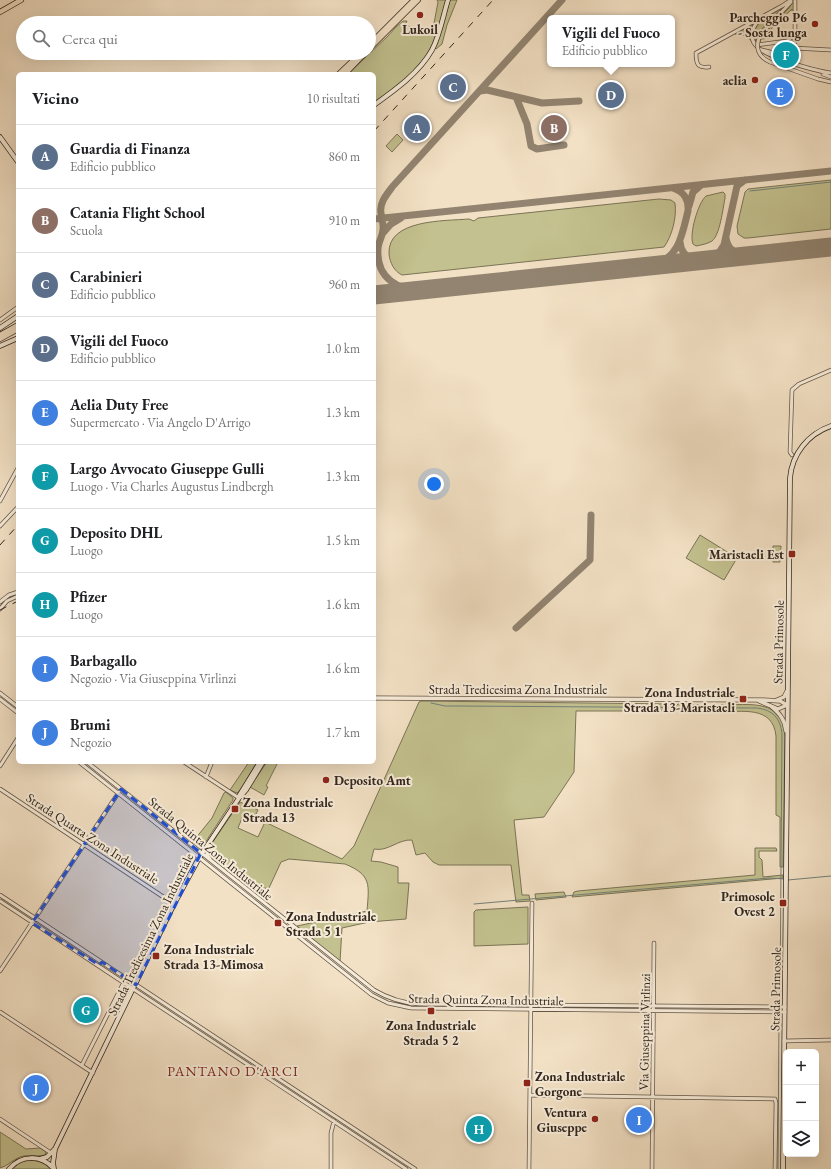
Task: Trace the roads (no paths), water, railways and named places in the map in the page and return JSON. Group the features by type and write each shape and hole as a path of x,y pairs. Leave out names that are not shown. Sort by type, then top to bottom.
{"main road":[{"path":"0,12 21,0"},
{"path":"376,38 414,0"},
{"path":"376,42 418,0"},
{"path":"376,103 404,81 429,54 438,36 448,0"},
{"path":"341,72 354,60"},
{"path":"347,72 359,60"},
{"path":"0,137 16,159"},
{"path":"0,328 16,317"},
{"path":"0,336 16,326"},
{"path":"0,340 16,330"},
{"path":"0,346 16,339"},
{"name":"Strada Primosole","path":"783,1169 790,474 796,456 806,442 820,431 831,426"},
{"path":"239,798 240,793 259,764"},
{"path":"239,798 263,764"},
{"name":"Strada Tredicesima Zona Industriale","path":"55,1149 174,904 207,844 239,798"},
{"path":"38,1159 44,1158 55,1149"},
{"path":"54,1169 53,1163 55,1149"},
{"path":"9,1168 22,1160 30,1158 48,1163 54,1169"}],"street":[{"path":"709,67 703,68 699,66 696,53 760,19 791,0"},
{"path":"791,0 788,6 761,34 758,42 758,50 763,58 770,62 824,81 831,82"},
{"path":"789,49 795,42 795,0"},
{"path":"760,19 752,31 755,44 764,53 831,77"},
{"path":"755,44 761,45 787,40 794,37 795,34"},
{"path":"760,49 776,53 789,49 831,50"},
{"path":"816,71 831,73"},
{"path":"0,320 16,308"},
{"path":"792,455 790,452 792,390 799,384 831,370"},
{"path":"0,501 16,472"},
{"path":"0,526 16,509"},
{"path":"0,602 9,595 16,593"},
{"path":"0,609 7,601 16,597"},
{"path":"774,700 784,697 787,688"},
{"path":"0,693 16,705"},
{"name":"Strada Tredicesima Zona Industriale","path":"376,698 774,700"},
{"path":"0,699 16,711"},
{"path":"774,700 780,701 787,705"},
{"path":"758,701 772,707 780,708 787,705"},
{"path":"772,707 784,720 787,741"},
{"path":"0,766 16,741"},
{"name":"Strada Quinta Zona Industriale","path":"82,764 200,856 211,860 374,990 389,999 413,1004 775,1007 785,1010"},
{"name":"Strada Quinta Zona Industriale","path":"90,764 200,856 372,995 388,1003 406,1008 775,1012 785,1010"},
{"path":"187,764 239,798"},
{"path":"206,777 211,764"},
{"path":"103,781 106,777"},
{"name":"Strada Quarta Zona Industriale","path":"0,789 174,904"},
{"path":"0,971 121,789"},
{"path":"207,844 207,855 211,860"},
{"path":"0,895 102,962 135,987 225,1049 405,1169"},
{"path":"0,901 124,982 135,987 228,1045 415,1169"},
{"path":"529,1169 532,903"},
{"name":"Via Giuseppina Virlinzi","path":"652,1169 654,943"},
{"path":"99,965 102,962"},
{"path":"82,1065 124,982"},
{"path":"406,1008 407,1003"},
{"path":"413,1004 414,1008"},
{"path":"712,1006 712,1011"},
{"path":"775,1007 775,1012"},
{"path":"0,1012 93,1073"},
{"path":"784,1041 831,1040"},
{"path":"225,1049 228,1045"},
{"path":"530,1096 653,1096 775,1099 775,1169"},
{"path":"331,1169 331,1133 336,1117"},
{"path":"0,1119 51,1153"},
{"path":"405,1163 405,1169"}],"waterway":[{"path":"750,191 831,182"},
{"path":"431,703 445,706 757,708 763,709 775,716 780,723 782,733 780,1005"},
{"path":"788,880 831,876"},
{"path":"474,904 769,878 785,879"},
{"path":"778,1169 779,1014"}],"railway":[{"path":"376,129 493,0"},
{"path":"0,545 16,527"},
{"path":"0,610 16,602"}],"place":[{"name":"Lukoil","path":"420,15"},
{"name":"Parcheggio P6 - Sosta lunga","path":"815,24"},
{"name":"Largo Avvocato Giuseppe Gulli","path":"786,55"},
{"name":"aelia","path":"755,80"},
{"name":"Carabinieri","path":"453,87"},
{"name":"Aelia Duty Free","path":"780,92"},
{"name":"Vigili del Fuoco","path":"611,95"},
{"name":"Guardia di Finanza","path":"417,128"},
{"name":"Catania Flight School","path":"554,128"},
{"name":"Maristaeli Est","path":"792,554"},
{"name":"Zona Industriale Strada 13-Maristaeli","path":"743,699"},
{"name":"Deposito Amt","path":"326,780"},
{"name":"Zona Industriale Strada 13","path":"235,809"},
{"name":"Primosole Ovest 2","path":"783,903"},
{"name":"Zona Industriale Strada 5 1","path":"278,923"},
{"name":"Zona Industriale Strada 13-Mimosa","path":"156,956"},
{"name":"Deposito DHL","path":"86,1010"},
{"name":"Zona Industriale Strada 5 2","path":"431,1011"},
{"name":"Zona Industriale Gorgone","path":"527,1083"},
{"name":"Brumi","path":"36,1088"},
{"name":"Ventura Giuseppe","path":"595,1119"},
{"name":"Barbagallo","path":"639,1120"},
{"name":"Pfizer","path":"479,1129"}],"district":[{"name":"PANTANO D'ARCI","path":"233,1071"}]}
